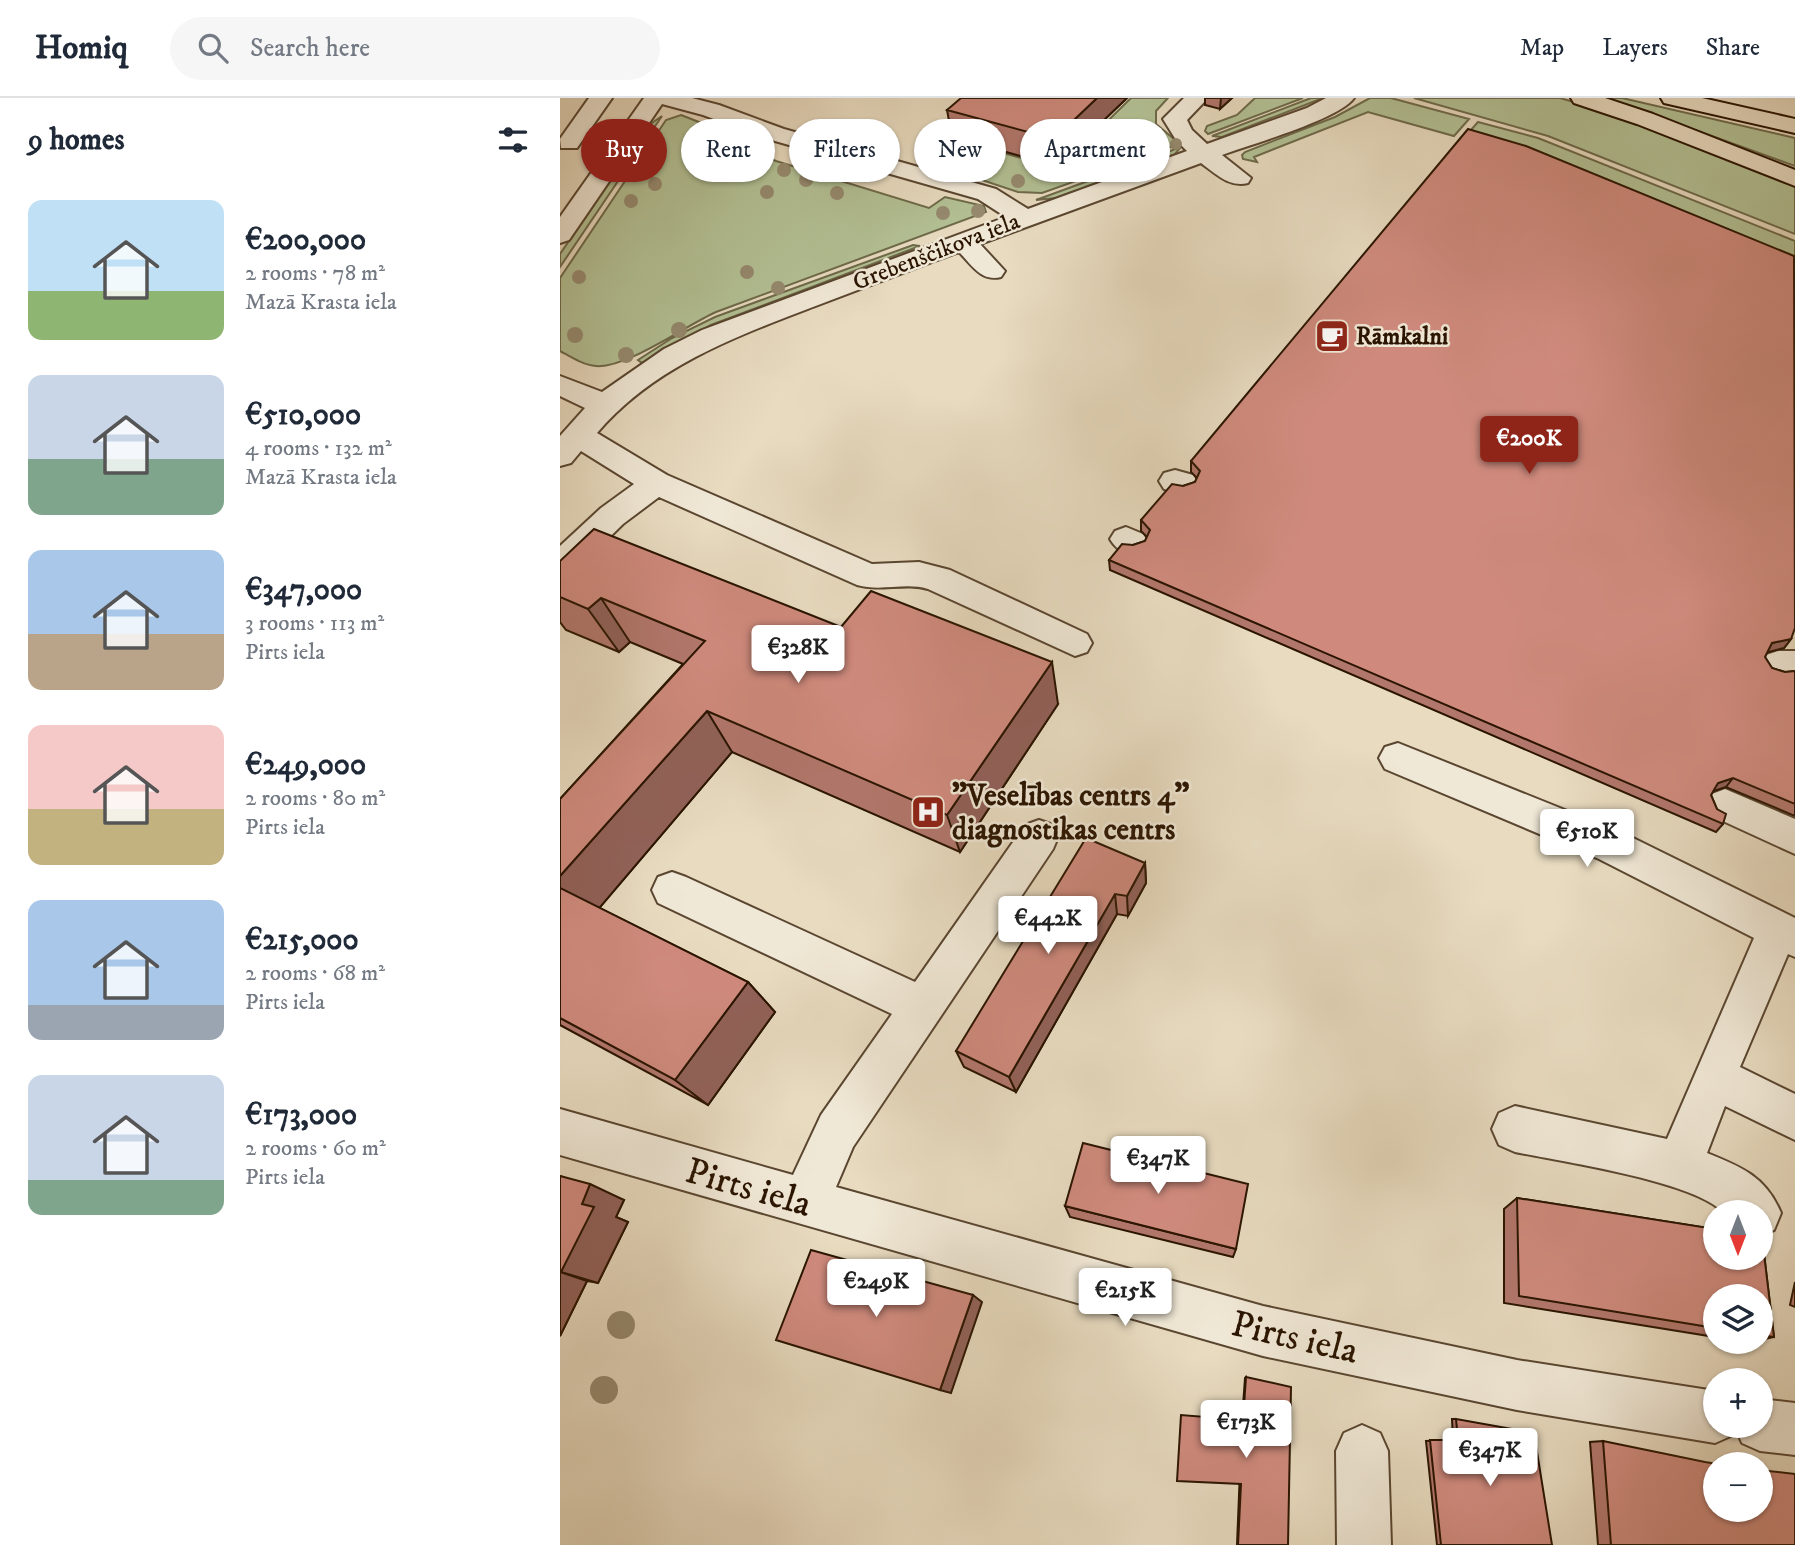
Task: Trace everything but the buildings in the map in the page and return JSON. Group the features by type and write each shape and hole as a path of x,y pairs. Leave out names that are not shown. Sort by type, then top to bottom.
{"highway":[{"path":"1582,98 1645,118 1795,179"},
{"path":"1672,98 1795,126"}],"street":[{"path":"569,143 601,98"},
{"path":"560,235 655,98"},
{"path":"666,98 711,110 776,134 987,194 1025,218"},
{"path":"1197,98 1175,119 1176,127 1239,178"},
{"name":"Grebenščikova iela","path":"570,446 604,405 674,355 712,337 963,241 1315,113 1343,98"},
{"path":"963,241 992,271"},
{"path":"560,384 604,405"},
{"path":"570,446 869,576 919,574 938,579 1075,643"},
{"path":"560,565 612,516 656,483"},
{"path":"1398,758 1612,847 1787,934 1714,1077 1679,1165"},
{"path":"1725,806 1795,837"},
{"path":"805,1202 837,1131 1039,837"},
{"path":"672,890 923,1007"},
{"path":"1714,1077 1795,1118"},
{"path":"1515,1129 1679,1165 1731,1186 1745,1200"},
{"name":"Pirts iela","path":"560,1132 1263,1331 1517,1385 1703,1415"},
{"path":"1773,1426 1795,1429"},
{"path":"1362,1451 1364,1545"}],"green space":[{"path":"1131,98 1168,98 1156,111 1156,119 1110,119"},
{"path":"1255,98 1303,98 1208,134 1205,131 1207,126 1237,115"},
{"path":"1311,98 1323,98 1222,137 1212,136"},
{"path":"1370,98 1391,98 1469,119 1454,136 1368,112 1254,157 1257,162 1243,159 1245,152 1335,117"},
{"path":"1414,98 1560,98 1601,110 1795,186 1795,234 1548,136"},
{"path":"1607,98 1622,98 1795,138 1795,166"},
{"path":"681,115 691,119 681,119 681,182 775,182 775,161 789,165 789,182 844,182 929,208 945,197 984,206 986,212 716,312 623,361 596,366 582,362 560,351 560,278 624,182 667,182 667,120"},
{"path":"1478,122 1538,138 1795,241 1795,280 1463,139"},
{"path":"1170,136 1180,144 1170,148"},
{"path":"1181,147 1170,156 1170,151"},
{"path":"1006,154 1020,158 1020,182 1073,182 1042,193 1018,192 988,182 1006,182"},
{"path":"610,182 617,182 560,267 560,254"},
{"path":"1085,182 1100,182 1056,198 1036,200"},
{"path":"913,245 920,246 711,325 642,363 638,360 672,338 715,317"}],"place":[{"name":"Rāmkalni","path":"1332,336"},
{"name":"\"Veselības centrs 4\" diagnostikas centrs","path":"928,812"}]}
